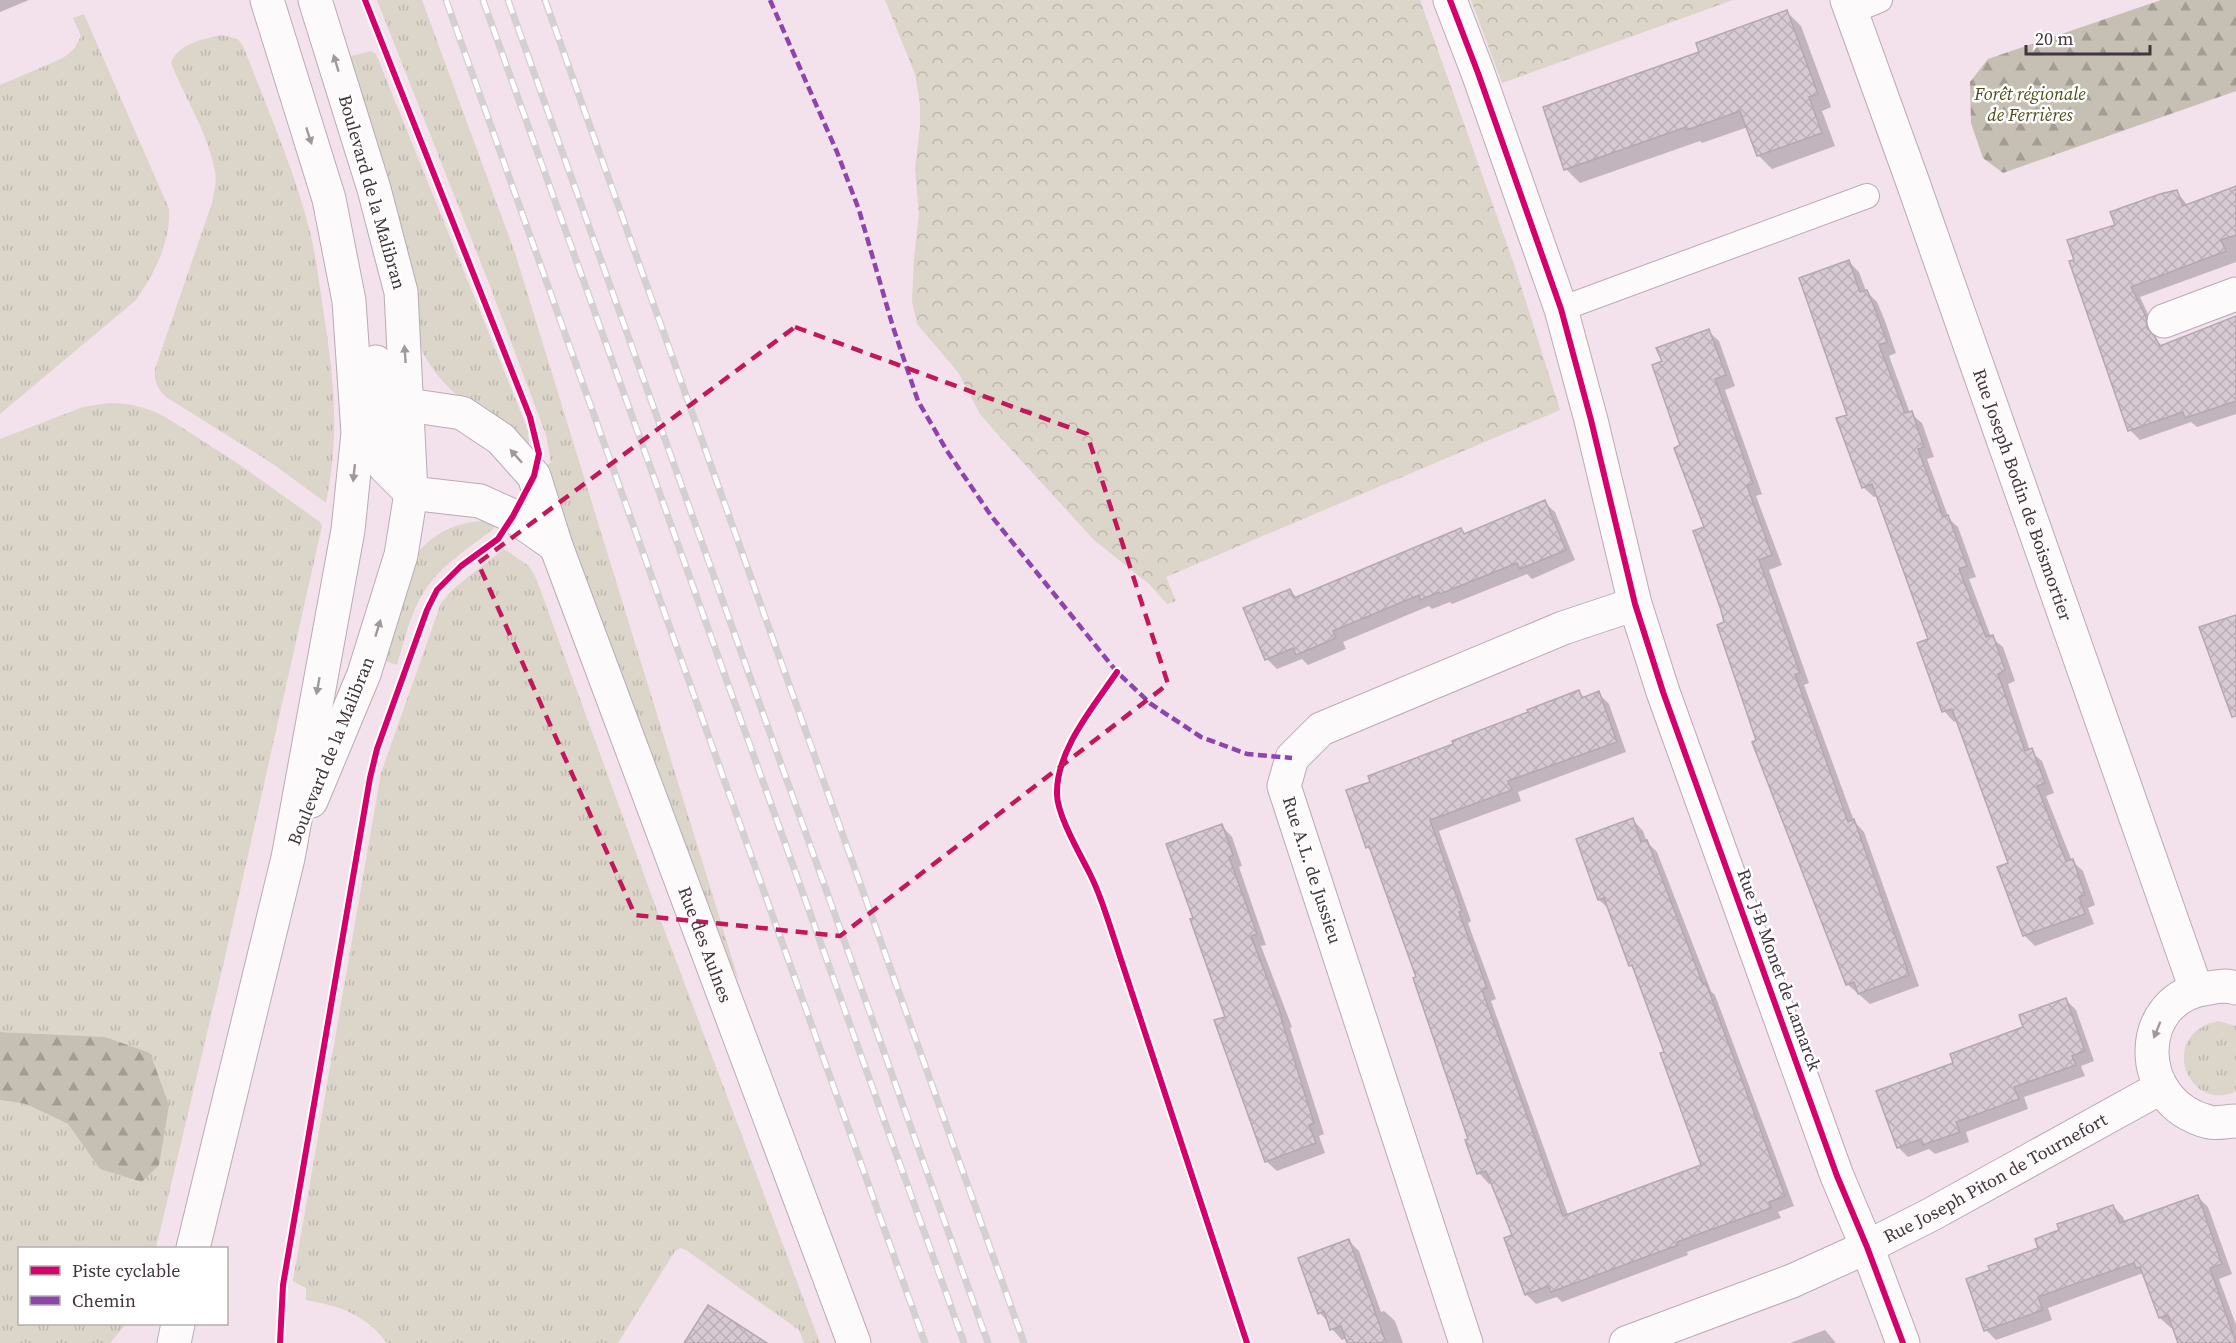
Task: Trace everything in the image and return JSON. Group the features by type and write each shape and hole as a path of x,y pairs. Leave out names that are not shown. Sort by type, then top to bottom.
{"street":[{"path":"266,0 329,199 357,248 368,291 385,467 411,494 480,501 513,516 555,546"},
{"name":"Boulevard de la Malibran","path":"288,858 348,530 382,419 401,292 374,189 315,0"},
{"name":"Rue J-B Monet de Lamarck","path":"1450,0 1561,309 1591,420 1635,604 1663,692 1837,1176 1904,1343"},
{"name":"Rue Joseph Bodin de Boismortier","path":"1859,4 1912,180 2196,989"},
{"path":"2164,321 2236,294"},
{"name":"Rue des Aulnes","path":"382,419 462,413 501,439 534,476 555,546 854,1343"},
{"name":"Boulevard de la Malibran","path":"288,858 364,674 402,555 411,494"},
{"name":"Rue A.L. de Jussieu","path":"1466,1343 1284,786 1292,758 1322,729 1563,628 1635,604"},
{"path":"193,1247 288,858"},
{"path":"2236,988 2229,985 2196,989 2175,1001 2161,1018 2152,1040 2151,1057 2160,1088 2176,1107 2187,1114 2211,1122 2236,1120"},
{"name":"Rue Joseph Piton de Tournefort","path":"1626,1343 1792,1281 1867,1247 1932,1214 2160,1088"},
{"path":"174,1343 178,1325"}],"lane":[{"path":"1561,309 1867,196"}],"highlighted area":[{"path":"795,327 1087,434 1168,684 840,936 635,915 478,563"}],"green space":[{"path":"377,0 422,0 515,253 739,981 715,933 544,469 551,462 546,435"},
{"path":"885,0 1420,0 1515,267 1560,410 1166,577 1176,601 1167,604 1149,584 1094,540 1008,446 980,414 958,372 917,324 912,301 919,214 915,169 920,104 915,74"},
{"path":"1471,0 1733,0 1502,83"},
{"name":"Forêt régionale de Ferrières","path":"2161,0 2236,0 2236,91 2003,173 1983,158 1971,123 1970,82 1988,59"},
{"path":"84,14 169,209 167,233 155,268 136,300 0,414 0,85 63,58 74,49 81,36 73,18"},
{"path":"221,35 238,39 244,48 288,160 311,238 327,334 334,406 333,453 326,503 273,464 166,397 158,388 156,381 155,369 212,203 216,179 207,143 171,63 179,51 185,47"},
{"path":"371,51 376,54 528,430 529,447 467,404 440,378 420,346 348,57"},
{"path":"108,403 139,406 153,411 237,463 320,522 322,526 226,953 156,1247 18,1247 18,1325 125,1325 110,1343 0,1343 0,1100 26,1104 68,1124 100,1169 105,1037 0,1032 0,439 83,407"},
{"path":"485,521 496,523 493,529 444,568 424,592 410,623 397,665 380,659 417,553 432,539 447,530 465,523"},
{"path":"504,549 529,566 536,578 655,905 820,1343 804,1343 799,1330 680,1248 675,1251 618,1343 387,1343 361,1318 330,1305 306,1300 306,1288 293,1281 381,773 441,603 453,589"},
{"path":"2218,1021 2236,1026 2236,1091 2219,1095 2205,1092 2193,1083 2186,1070 2184,1056 2188,1041 2199,1029"},
{"path":"0,1032 105,1037 150,1053 169,1105 159,1165 142,1182 100,1169 68,1124 26,1104 0,1100"}],"building":[{"path":"1787,10 1818,94 1809,97 1822,133 1757,156 1740,111 1687,130 1686,127 1564,170 1543,107 1699,52 1696,43"},
{"path":"2236,186 2236,235 2221,240 2226,251 2131,287 2146,317 2147,328 2160,346 2236,316 2236,401 2185,418 2183,412 2128,431 2069,261 2074,260 2067,240 2115,225 2110,212 2160,194 2177,190 2183,206"},
{"path":"1849,260 1860,292 1867,290 1875,309 1887,342 1879,345 1905,413 1912,411 1924,447 1918,449 1943,517 1948,515 1967,566 1959,569 1986,637 1993,635 2005,670 1998,674 2025,751 2032,748 2045,783 2037,786 2066,861 2073,859 2085,895 2079,897 2085,914 2023,936 1997,867 2008,863 1952,709 1942,712 1917,643 1928,639 1872,484 1862,488 1836,418 1847,415 1799,278"},
{"path":"1709,329 1726,375 1715,379 1753,483 1747,486 1772,555 1759,560 1800,673 1795,674 1848,822 1854,819 1909,975 1858,994 1854,982 1846,985 1752,742 1756,740 1717,625 1724,622 1721,610 1693,531 1704,527 1674,448 1680,445 1652,365 1662,361 1656,348"},
{"path":"1545,500 1566,550 1520,569 1517,563 1440,594 1439,592 1420,600 1419,595 1333,631 1336,638 1296,655 1293,648 1265,660 1243,608 1290,589 1294,598 1461,528 1464,534"},
{"path":"2236,615 2236,716 2232,717 2199,627"},
{"path":"1579,690 1582,698 1599,691 1617,742 1508,781 1512,790 1430,820 1462,911 1459,912 1487,988 1482,990 1563,1216 1701,1165 1660,1053 1664,1052 1632,965 1629,966 1604,898 1598,900 1576,839 1633,818 1641,842 1647,840 1703,984 1706,983 1785,1196 1769,1202 1771,1208 1677,1242 1678,1245 1551,1292 1548,1286 1525,1295 1504,1238 1512,1235 1486,1171 1477,1174 1465,1140 1468,1139 1413,978 1416,977 1369,846 1366,848 1346,790 1370,782 1368,776 1453,744 1452,741"},
{"path":"1222,824 1233,855 1229,857 1257,934 1251,936 1282,1017 1314,1123 1309,1125 1316,1143 1265,1162 1214,1020 1225,1017 1166,844"},
{"path":"2066,998 2085,1051 2072,1056 2076,1065 2014,1087 2019,1099 1956,1122 1960,1132 1923,1145 1921,1139 1897,1148 1876,1091 1953,1063 1950,1054 2023,1027 2019,1015"},
{"path":"2198,1195 2222,1264 2210,1268 2236,1343 2178,1343 2168,1315 2159,1318 2140,1267 2136,1268 2134,1263 2038,1297 2043,1310 1984,1331 1966,1279 1990,1270 1988,1266 2038,1248 2035,1239 2059,1230 2057,1224 2113,1205 2120,1223"},
{"path":"1349,1239 1386,1343 1347,1343 1341,1326 1330,1330 1324,1311 1318,1314 1298,1258"},
{"path":"708,1305 767,1343 684,1343"}],"railway":[{"path":"446,0 925,1343"},
{"path":"483,0 964,1343"},
{"path":"508,0 988,1343"},
{"path":"545,0 1024,1343"}],"marked path":[{"path":"770,0 837,152 859,210 893,327 918,401 947,451 992,517 1117,672 1151,704 1201,737 1247,754 1292,758"}],"cycle path":[{"path":"280,1343 283,1285 370,778 377,749 427,610 437,590 461,566 498,539 534,476 539,454 530,417 365,0"},
{"path":"1450,0 1561,309 1591,420 1635,604 1663,692 1837,1176 1867,1247 1903,1343"},
{"path":"1117,672 1069,745 1058,778 1058,803 1103,906 1247,1343"}]}
